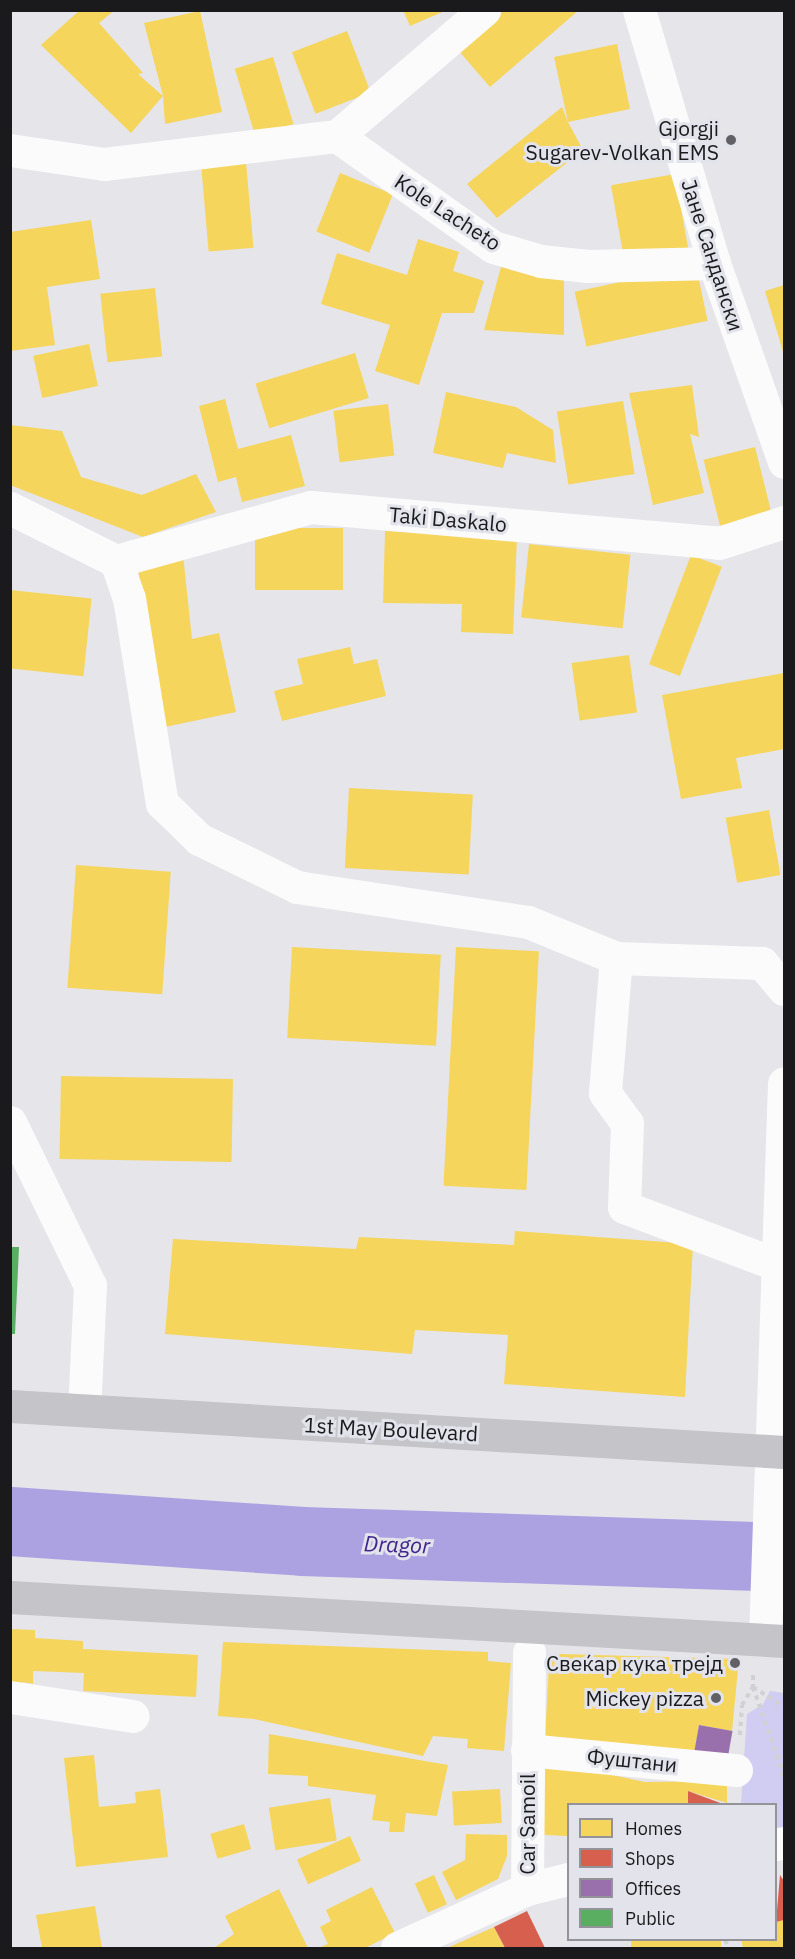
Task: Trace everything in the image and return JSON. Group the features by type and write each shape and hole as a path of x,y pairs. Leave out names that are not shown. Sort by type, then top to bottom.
{"main road":[{"name":"1st May Boulevard","path":"10,1406 778,1451"},
{"path":"10,1597 775,1640"}],"street":[{"path":"10,150 104,164 337,136 484,10"},
{"name":"Јане Сандански","path":"639,10 714,263 784,462"},
{"name":"Kole Lacheto","path":"337,136 493,247 541,261 588,266 714,263"},
{"name":"Taki Daskalo","path":"116,561 311,507 719,543 784,522"},
{"path":"10,508 116,561 129,598 162,803 199,839 297,887 528,922 616,958 762,963 784,989"},
{"path":"616,958 605,1093 627,1123 624,1207 778,1265"},
{"path":"775,1640 767,1583 769,1519 778,1451 778,1265 784,1083"},
{"path":"10,1122 90,1285 84,1410"},
{"name":"Car Samoil","path":"398,1948 527,1889 529,1652"},
{"path":"10,1697 133,1716"},
{"name":"Фуштани","path":"527,1750 736,1770"},
{"path":"527,1889 567,1879"}],"path":[{"path":"753,1687 784,1706"},
{"path":"736,1770 742,1705 753,1687"},
{"path":"753,1687 763,1704 784,1776"}],"shaded area":[{"path":"770,1691 784,1693 784,1828 777,1830 777,1803 741,1803 747,1714 763,1704"}],"building: Homes":[{"path":"80,10 115,10 99,23 143,73 138,74 163,96 131,133 41,45"},
{"path":"403,10 447,10 410,26"},
{"path":"503,10 579,10 490,87 458,50"},
{"path":"200,11 222,112 165,124 163,96 144,23"},
{"path":"347,31 371,93 316,114 292,52"},
{"path":"617,44 630,109 568,122 554,57"},
{"path":"273,57 293,124 255,136 235,69"},
{"path":"562,107 583,150 497,218 467,184"},
{"path":"246,162 253,248 209,252 201,166"},
{"path":"340,173 393,194 369,253 316,231"},
{"path":"675,174 688,249 624,260 611,185"},
{"path":"91,220 100,279 47,287 55,345 10,351 10,232"},
{"path":"418,239 459,252 453,271 484,281 474,313 442,313 419,385 375,371 390,325 321,304 337,253 407,275"},
{"path":"502,263 564,275 564,335 484,330"},
{"path":"696,266 708,321 586,347 575,292"},
{"path":"784,285 784,355 765,291"},
{"path":"155,288 162,357 108,362 100,294"},
{"path":"89,344 98,386 42,398 33,356"},
{"path":"355,353 369,398 269,428 256,383"},
{"path":"692,385 699,437 690,434 704,493 653,505 629,393"},
{"path":"446,392 516,407 553,430 556,463 507,453 503,468 433,453"},
{"path":"225,399 238,449 291,435 305,486 242,502 236,477 218,482 199,406"},
{"path":"623,401 635,474 568,485 557,411"},
{"path":"388,404 394,456 340,462 333,411"},
{"path":"10,425 62,431 81,477 142,495 196,474 216,512 143,537 10,485"},
{"path":"755,447 771,513 720,526 704,460"},
{"path":"255,528 343,528 343,590 255,590"},
{"path":"385,531 517,536 513,634 461,632 462,604 383,603"},
{"path":"529,544 630,555 623,628 521,618"},
{"path":"183,555 192,639 219,633 236,712 165,727 137,564"},
{"path":"691,555 722,567 680,676 649,664"},
{"path":"10,590 92,599 83,676 10,668"},
{"path":"350,647 354,664 377,659 386,696 282,721 274,691 303,684 297,659"},
{"path":"629,655 637,712 580,721 572,663"},
{"path":"784,673 784,749 736,758 742,788 681,799 662,695"},
{"path":"349,788 473,794 469,874 345,868"},
{"path":"769,810 780,875 737,883 726,818"},
{"path":"76,865 171,872 162,994 67,988"},
{"path":"292,947 441,955 436,1046 287,1038"},
{"path":"456,947 539,951 526,1190 443,1186"},
{"path":"61,1076 233,1079 232,1162 60,1159"},
{"path":"515,1231 693,1244 685,1397 504,1384 508,1335 415,1330 412,1354 165,1334 173,1239 356,1249 359,1237 514,1245"},
{"path":"10,1629 35,1630 35,1638 83,1641 83,1649 198,1655 196,1697 83,1691 84,1673 33,1671 33,1684 23,1682 20,1692 10,1690"},
{"path":"223,1642 488,1652 488,1661 511,1663 504,1751 467,1748 468,1739 433,1736 423,1756 254,1719 218,1716"},
{"path":"560,1654 739,1659 732,1731 699,1725 694,1754 545,1739 549,1664"},
{"path":"269,1734 448,1765 437,1816 406,1813 404,1832 389,1832 390,1822 372,1820 376,1795 308,1786 308,1776 268,1774"},
{"path":"94,1755 99,1807 136,1803 135,1792 160,1789 168,1857 76,1867 64,1758"},
{"path":"542,1760 645,1782 727,1781 727,1803 688,1791 688,1803 567,1803 567,1836 545,1835 538,1829"},
{"path":"500,1789 502,1823 454,1825 452,1792"},
{"path":"330,1798 337,1840 275,1850 269,1808"},
{"path":"244,1824 251,1849 218,1859 210,1834"},
{"path":"466,1834 507,1835 507,1856 498,1879 456,1900 442,1872 465,1860"},
{"path":"350,1836 361,1861 308,1884 297,1860"},
{"path":"434,1875 447,1904 428,1913 415,1884"},
{"path":"372,1887 395,1933 365,1948 318,1948 328,1944 320,1927 331,1921 326,1910"},
{"path":"279,1889 308,1948 214,1948 234,1934 225,1916"},
{"path":"95,1906 102,1948 42,1948 36,1915"},
{"path":"784,1920 784,1948 743,1948 741,1941 777,1941 777,1922"},
{"path":"494,1927 504,1947 447,1948"},
{"path":"631,1941 721,1941 721,1948 631,1948"}],"building: Shops":[{"path":"688,1791 720,1803 688,1803"},
{"path":"780,1875 784,1881 784,1920 777,1922"},
{"path":"527,1911 545,1948 505,1948 494,1927"}],"building: Offices":[{"path":"699,1725 732,1731 727,1759 694,1754"}],"building: Public":[{"path":"10,1247 19,1247 15,1334 10,1334"}],"waterway":[{"name":"Dragor","path":"10,1521 302,1541 784,1557"}],"place":[{"name":"Gjorgji Sugarev-Volkan EMS","path":"731,140"},
{"name":"Свеќар кука трејд","path":"735,1663"},
{"name":"Mickey pizza","path":"716,1698"}]}
